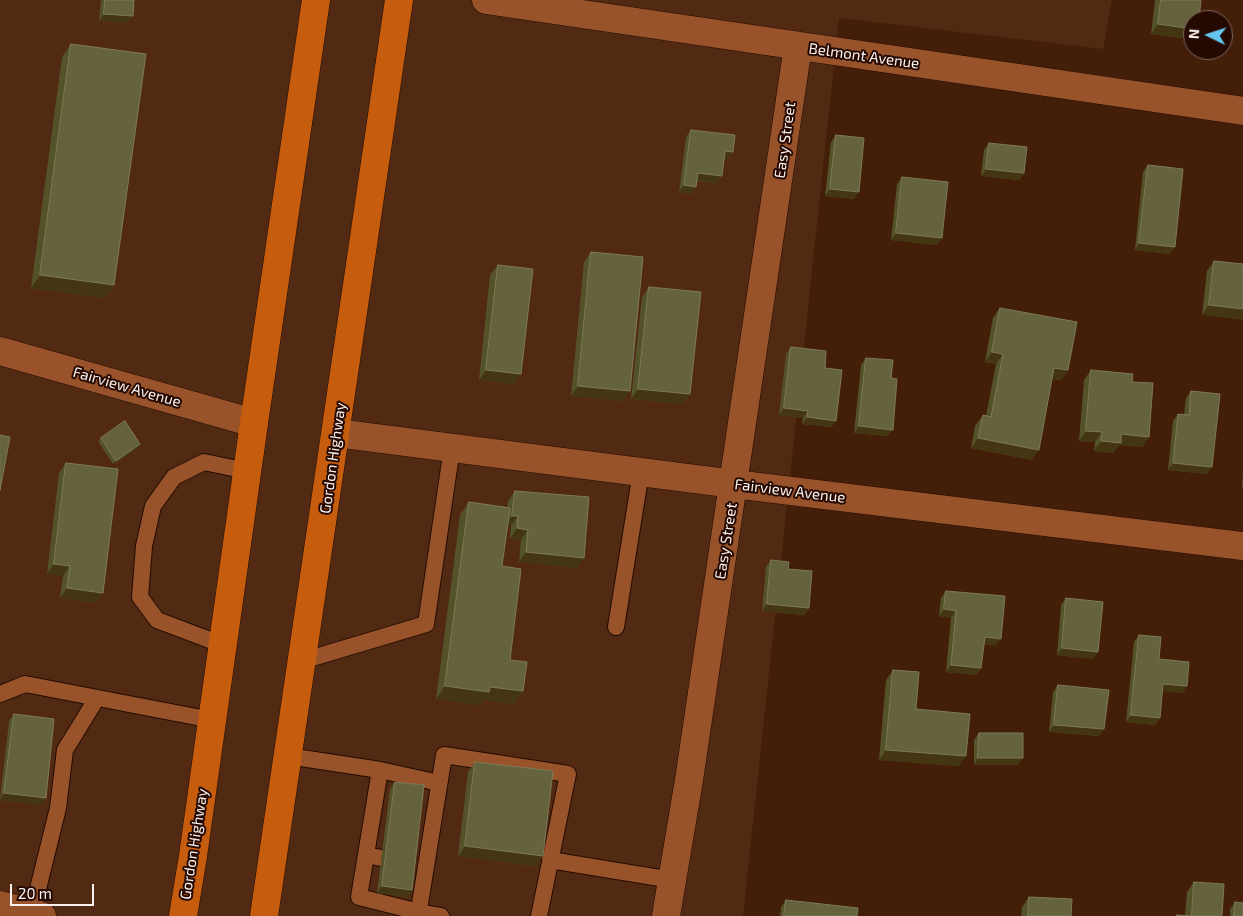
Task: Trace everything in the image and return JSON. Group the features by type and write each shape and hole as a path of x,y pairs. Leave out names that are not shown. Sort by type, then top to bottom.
{"highway":[{"name":"Gordon Highway","path":"183,916 316,0"},
{"name":"Gordon Highway","path":"264,916 399,0"}],"street":[{"name":"Belmont Avenue","path":"486,0 1243,111"},
{"name":"Easy Street","path":"666,916 690,780 798,46"},
{"name":"Fairview Avenue","path":"0,352 254,423"},
{"name":"Fairview Avenue","path":"336,433 1243,546"},
{"path":"0,904 37,915"}],"lane":[{"path":"302,662 426,624 452,448"},
{"path":"223,645 157,620 140,597 144,546 153,506 174,477 204,462 247,471"},
{"path":"616,628 641,472"},
{"path":"0,694 25,684 212,720"},
{"path":"37,915 58,808 65,750 97,698"},
{"path":"418,914 418,865 423,829 439,783 444,755 568,774 539,916"},
{"path":"288,756 380,770 439,783"},
{"path":"380,770 379,821 373,856 359,897 418,914 441,916"},
{"path":"550,860 672,880"}],"shaded area":[{"path":"0,0 1112,0 1103,49 839,18 743,916 0,916"}],"building":[{"path":"105,0 134,0 133,16 104,14"},
{"path":"1161,0 1201,0 1200,10 1183,10 1183,28 1158,24"},
{"path":"71,44 146,54 114,285 40,275"},
{"path":"691,130 735,135 733,152 725,151 722,176 698,173 696,187 684,185"},
{"path":"836,135 864,138 859,192 830,189"},
{"path":"989,143 1027,147 1024,173 986,169"},
{"path":"1148,165 1183,169 1175,247 1139,243"},
{"path":"902,177 948,182 942,238 896,233"},
{"path":"591,252 643,257 630,391 578,386"},
{"path":"1214,261 1243,264 1243,309 1209,305"},
{"path":"498,265 533,269 521,374 486,370"},
{"path":"649,287 701,292 690,394 638,389"},
{"path":"1000,308 1077,322 1068,370 1054,368 1039,450 978,438 983,415 991,417 1003,354 992,352"},
{"path":"791,347 826,351 825,368 842,370 836,421 807,417 808,411 784,408"},
{"path":"866,358 893,360 891,378 897,379 893,430 859,426"},
{"path":"1091,370 1133,374 1132,382 1153,383 1149,437 1121,434 1121,443 1101,441 1102,432 1086,431"},
{"path":"1191,391 1220,394 1212,467 1173,463 1178,414 1189,415"},
{"path":"125,421 140,444 116,461 101,438"},
{"path":"0,435 10,437 0,490"},
{"path":"66,463 118,469 103,593 67,588 70,566 54,564"},
{"path":"515,491 589,497 584,558 526,552 528,530 517,528 518,516 512,516"},
{"path":"469,502 510,508 502,566 521,569 510,660 527,662 523,691 490,687 489,692 445,686"},
{"path":"771,560 789,562 788,569 812,571 809,608 767,604"},
{"path":"946,591 1005,596 1001,639 985,637 981,668 951,665 956,611 944,609"},
{"path":"1066,598 1103,602 1098,652 1062,648"},
{"path":"1139,635 1161,637 1159,659 1189,662 1187,686 1163,684 1160,718 1131,715"},
{"path":"893,670 919,672 916,709 970,714 966,756 886,750"},
{"path":"1058,685 1109,690 1104,729 1054,725"},
{"path":"14,714 54,719 46,798 4,793"},
{"path":"979,733 1023,733 1023,758 978,758"},
{"path":"475,762 553,771 543,856 465,846"},
{"path":"395,782 424,785 412,890 382,886"},
{"path":"1194,882 1224,884 1222,916 1192,916"},
{"path":"1029,897 1072,899 1071,916 1028,916"},
{"path":"786,900 858,908 857,916 784,916"},
{"path":"1235,902 1243,903 1243,916 1234,916"}]}
